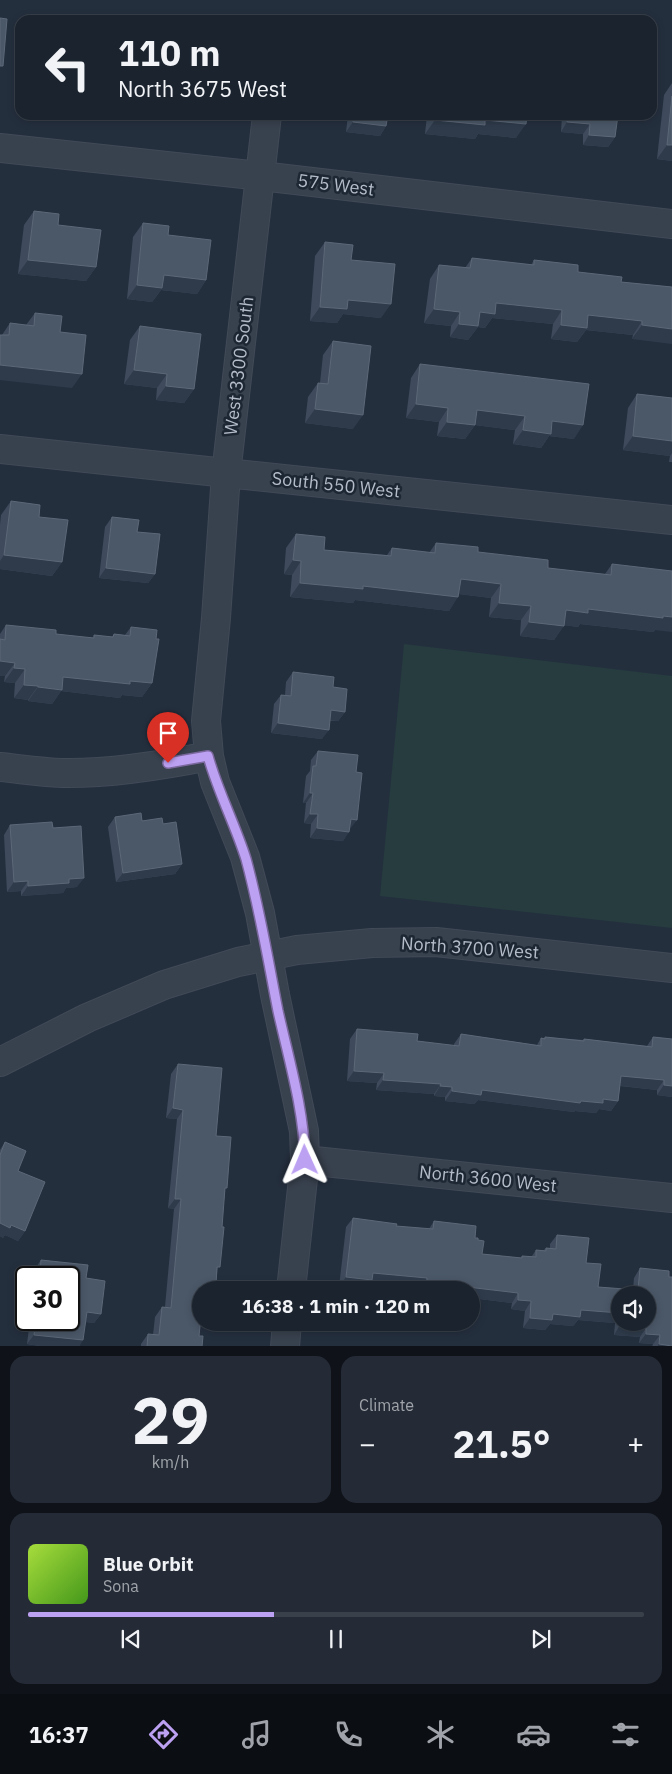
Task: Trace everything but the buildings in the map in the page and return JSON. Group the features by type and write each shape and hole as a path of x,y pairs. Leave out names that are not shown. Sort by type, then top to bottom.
{"street":[{"name":"West 3300 South","path":"267,120 226,474 216,618 206,721 208,756 215,782 245,857 260,913 304,1131 305,1160 292,1281"},
{"name":"575 West","path":"0,148 261,176 672,224"},
{"name":"South 550 West","path":"0,449 672,520"},
{"path":"0,767 61,773 99,772 185,761 208,756"},
{"name":"North 3700 West","path":"0,1062 87,1018 164,985 238,962 297,950 372,943 436,942 672,968"},
{"name":"North 3600 West","path":"305,1160 672,1198"},
{"path":"285,1346 286,1331"}],"green space":[{"path":"404,644 672,676 672,928 380,896"}],"route":[{"path":"168,763 208,756 215,782 245,857 260,913 275,995 304,1131 305,1160"}]}
